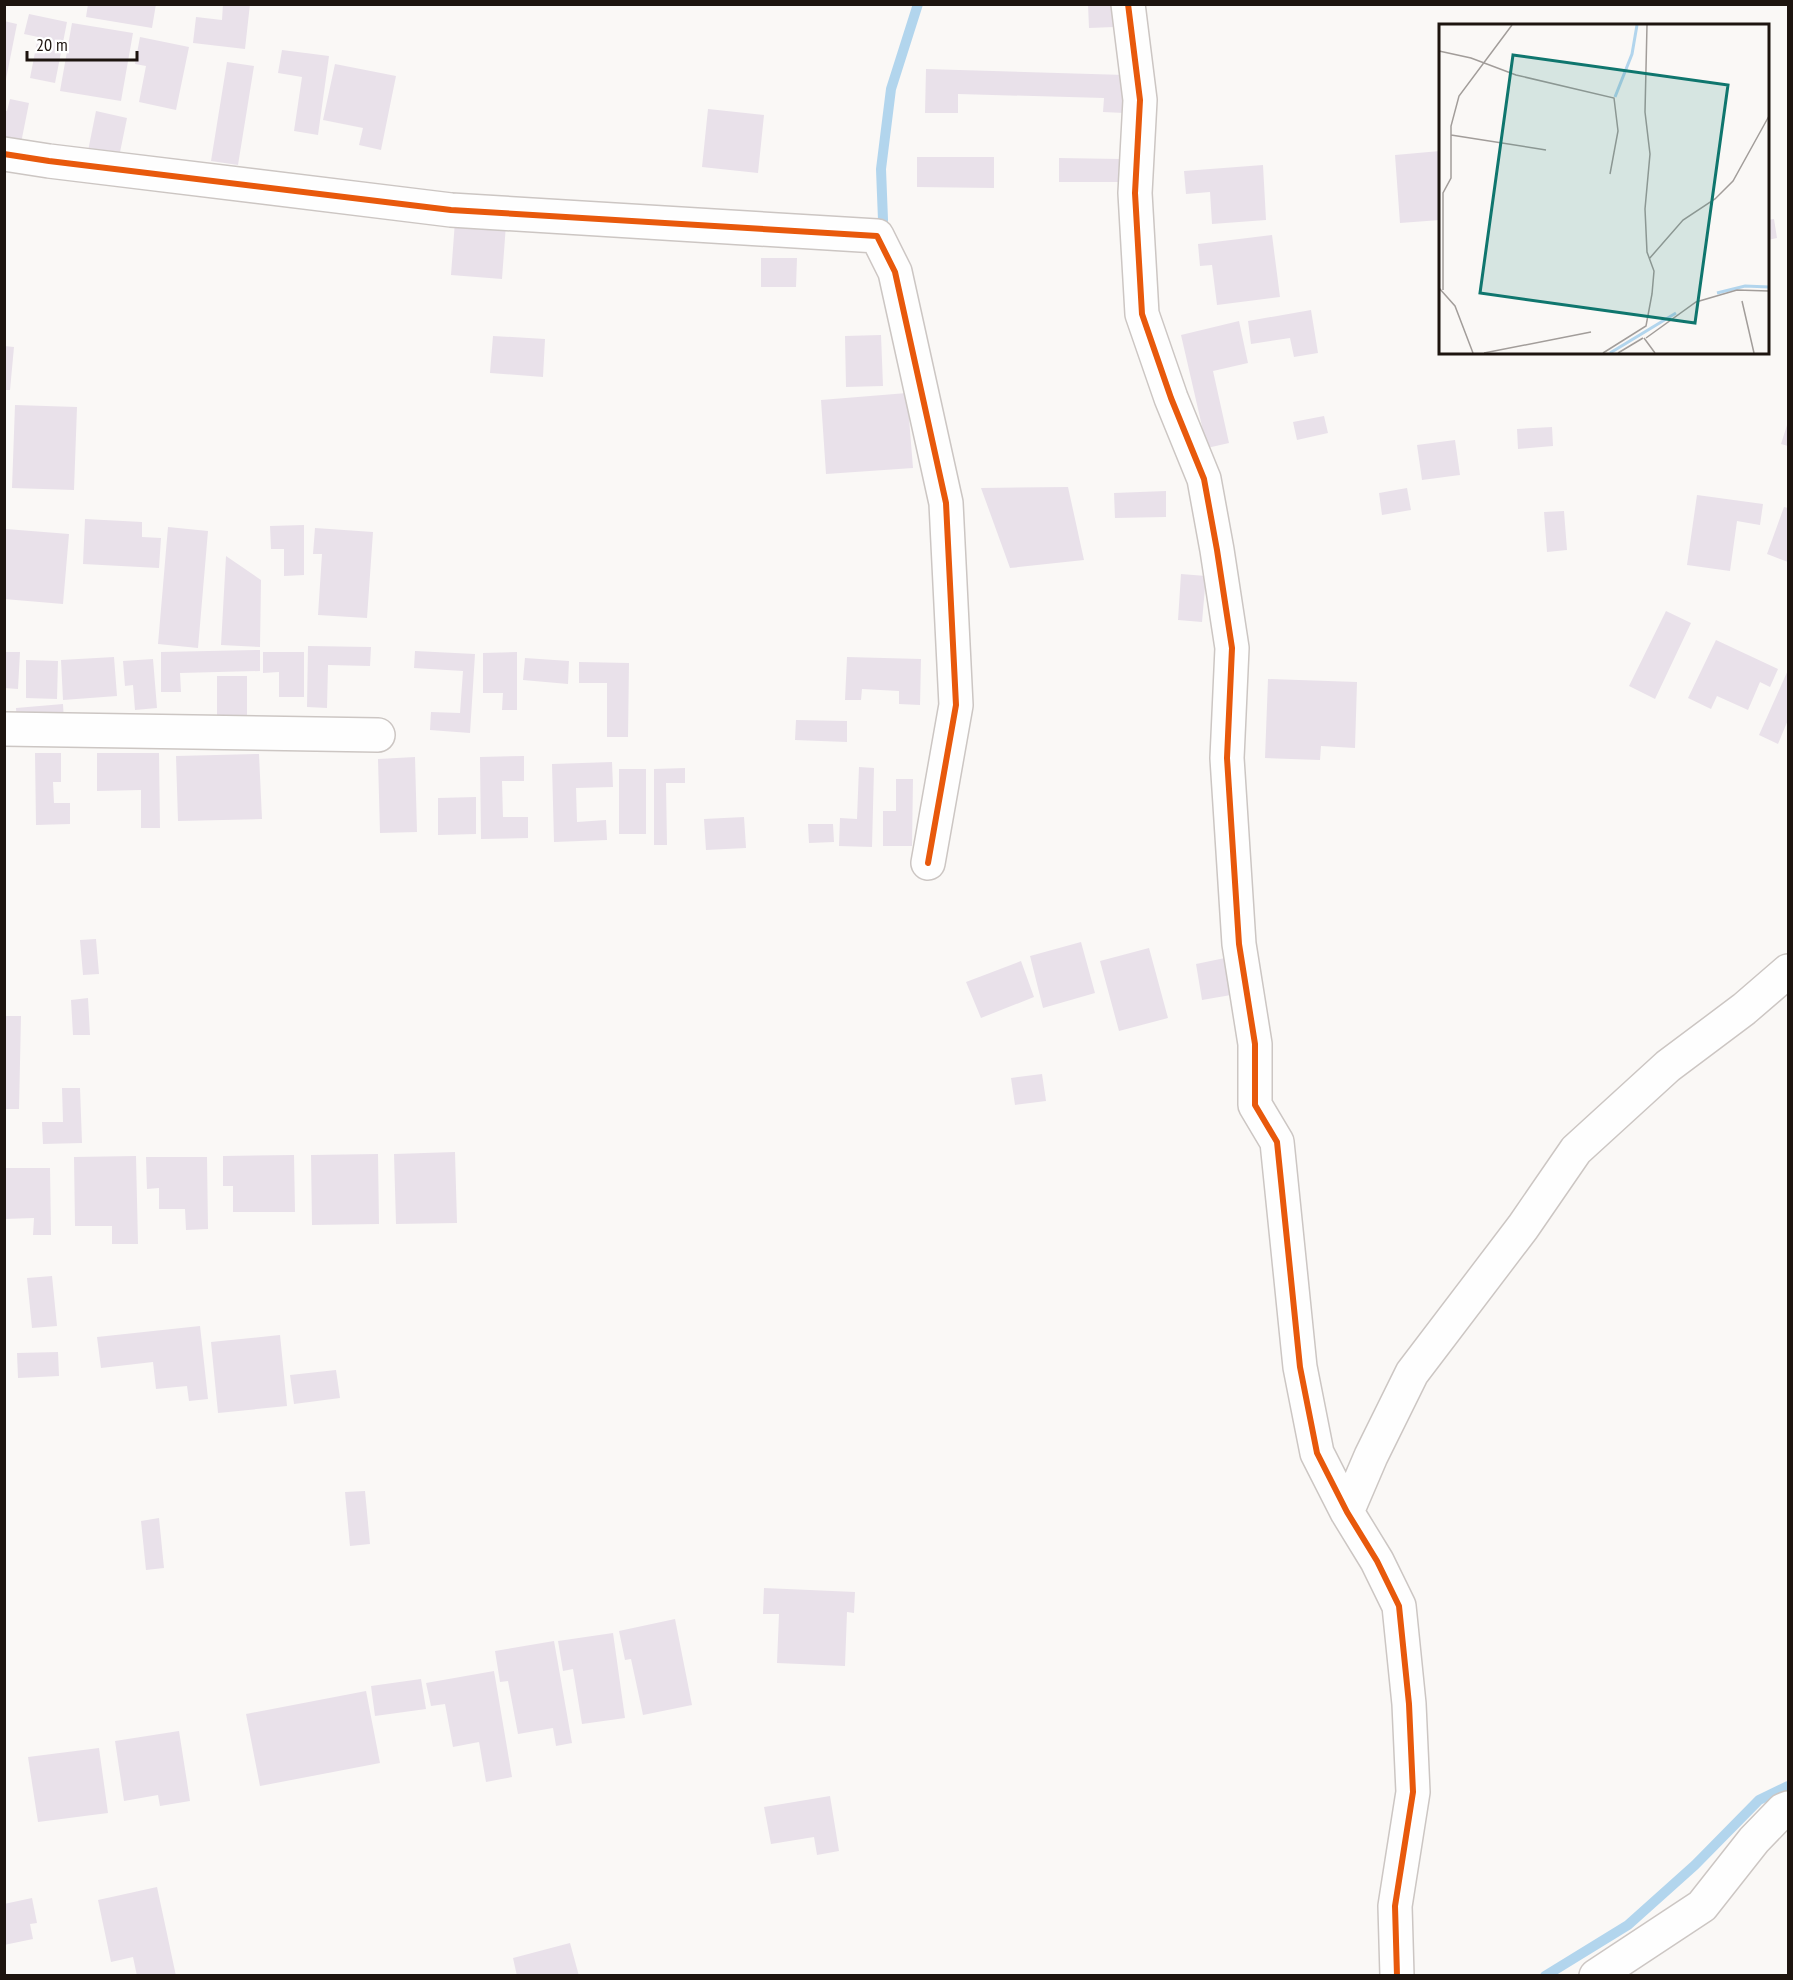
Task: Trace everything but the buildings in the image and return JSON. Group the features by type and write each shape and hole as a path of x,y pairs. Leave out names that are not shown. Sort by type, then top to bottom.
{"street":[{"path":"1128,4 1140,100 1135,193 1142,314 1171,398 1203,479 1232,648 1227,758 1239,944 1255,1044 1255,1106 1277,1142 1300,1366 1317,1453 1347,1512 1377,1561 1399,1606 1409,1704 1413,1792 1395,1906 1397,1976"},
{"path":"4,154 61,163 452,210 877,236 896,272 946,503 956,705 928,863"},
{"path":"4,729 378,735"},
{"path":"1347,1512 1371,1456 1412,1373 1523,1227 1576,1150 1668,1066 1744,1009 1788,971"},
{"path":"1596,1976 1702,1906 1754,1840 1783,1810 1788,1808"}],"waterway":[{"path":"878,233 883,220 881,169 891,89 918,4"},
{"path":"1545,1976 1628,1925 1695,1865 1759,1800 1788,1786"}],"cycle path":[{"path":"1128,4 1140,100 1135,193 1142,314 1171,398 1204,479 1232,648 1227,758 1239,944 1255,1044 1255,1105 1277,1142 1300,1367 1317,1453 1347,1512 1377,1561 1399,1606 1409,1704 1413,1792 1395,1906 1397,1976"},
{"path":"4,154 451,210 877,236 895,272 946,503 956,705 928,863"}]}
